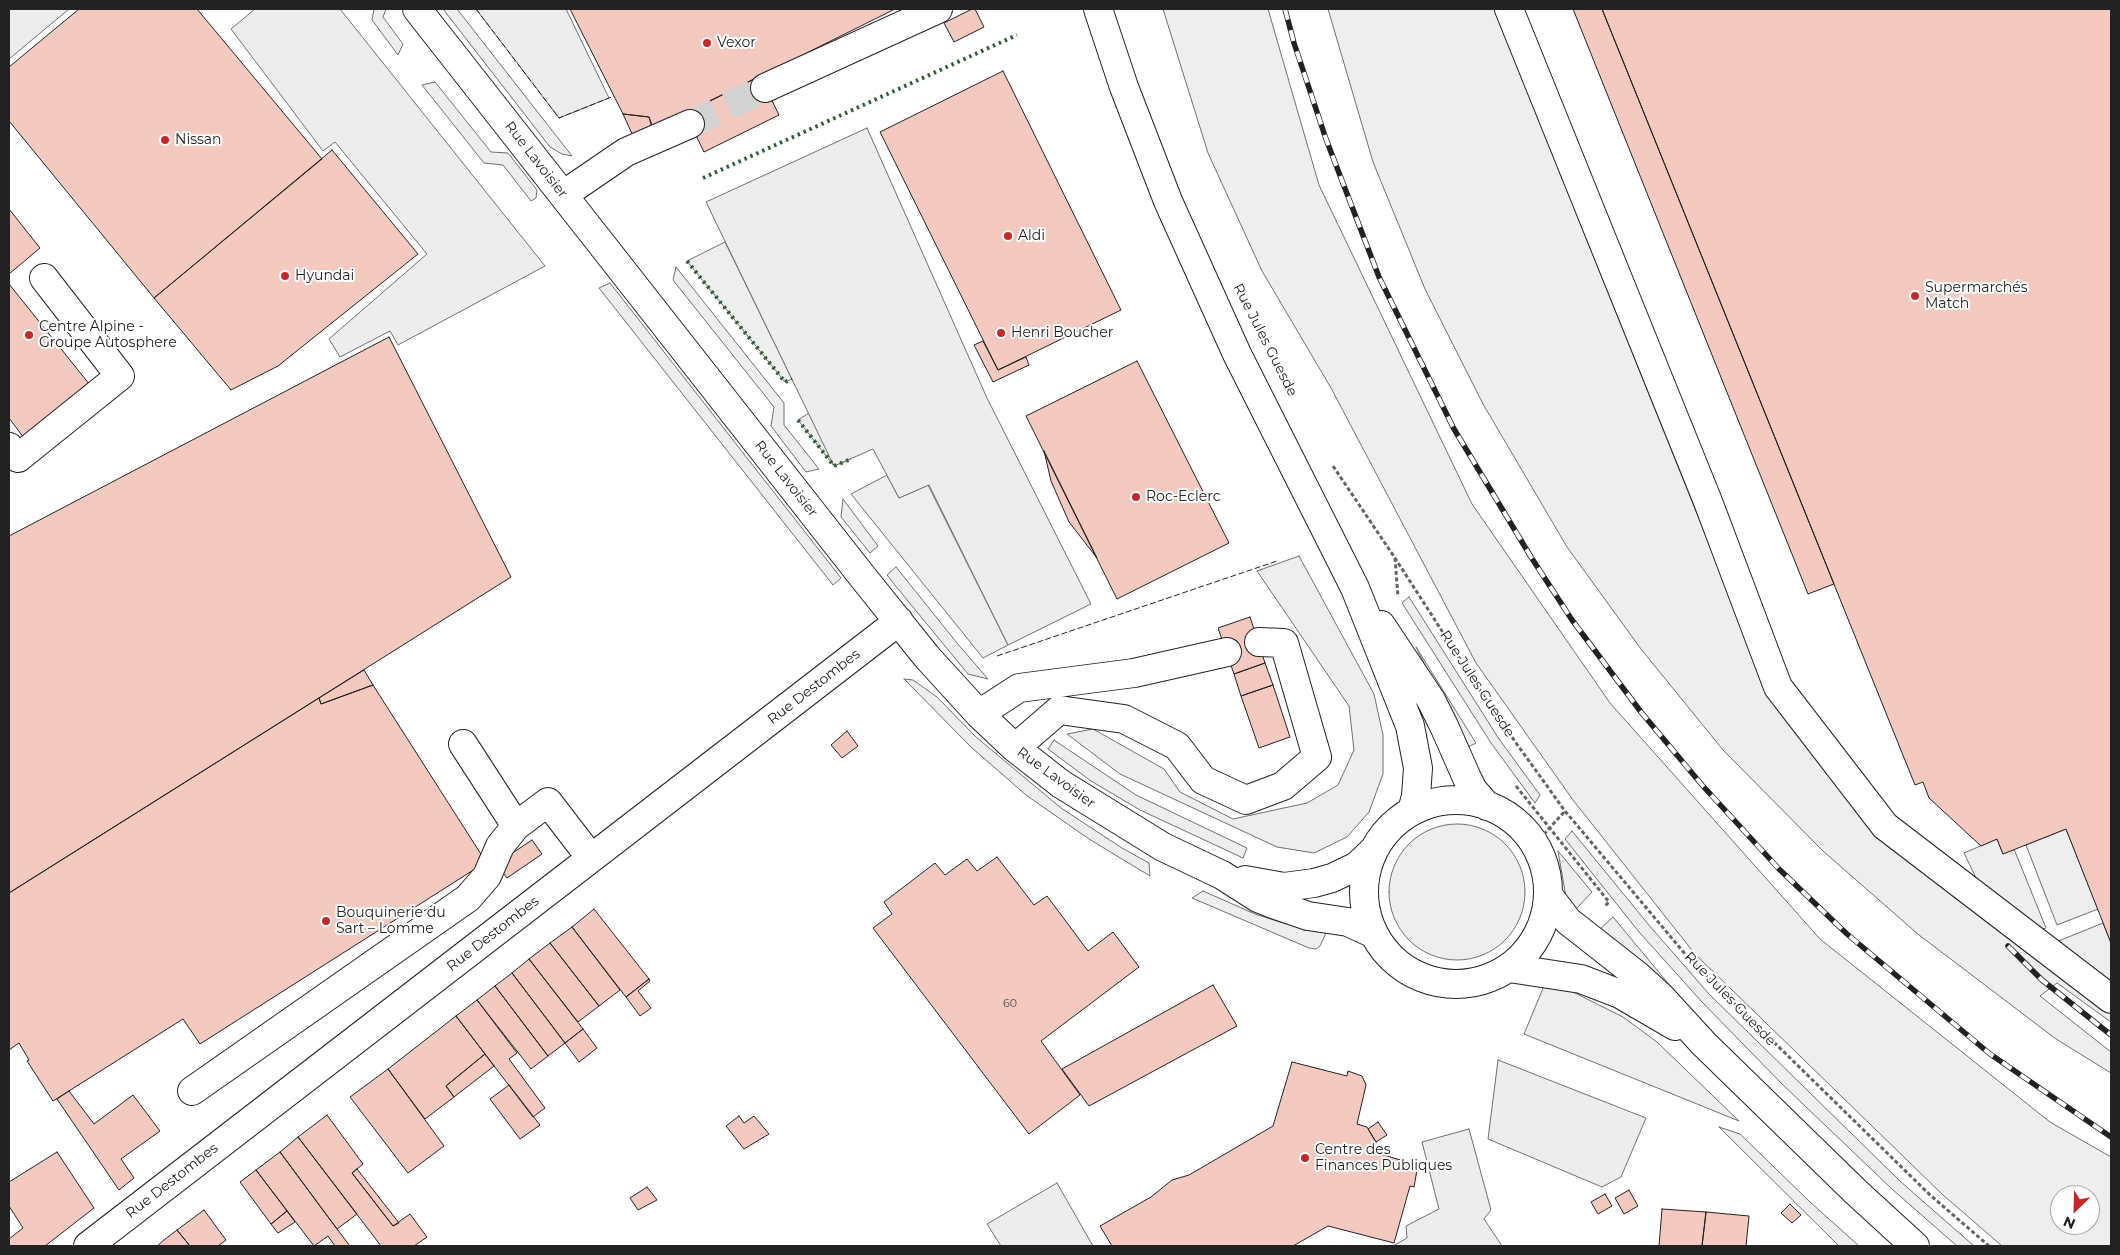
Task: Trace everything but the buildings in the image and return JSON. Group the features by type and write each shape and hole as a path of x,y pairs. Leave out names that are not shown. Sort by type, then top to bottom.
{"street":[{"name":"Rue Lavoisier","path":"417,9 899,622 948,682 979,714 1015,748 1061,784 1111,817 1163,847 1222,875 1258,898 1308,916 1348,922 1374,934"},
{"path":"765,88 938,9"},
{"path":"1098,9 1146,145 1208,293 1355,588 1410,726 1415,745 1418,782 1412,811"},
{"path":"1509,9 1707,499 1778,686 1885,826 2111,999"},
{"path":"563,194 626,152 690,124"},
{"path":"9,447 18,458 120,376 44,278"},
{"path":"1355,588 1415,674 1444,726 1470,784 1488,806"},
{"name":"Rue Destombes","path":"88,1246 899,622"},
{"path":"1015,748 1059,710 1124,719 1178,746 1203,780 1246,800 1283,786 1317,758 1284,643 1259,642"},
{"path":"979,714 1019,688 1134,673 1227,652"},
{"path":"463,744 516,826"},
{"path":"1457,800 1488,806 1542,836 1549,896 1545,917 1537,937 1520,960 1509,968 1480,982 1449,984 1434,982 1406,969 1393,959 1374,934 1365,907 1365,878 1374,850 1390,828 1412,811 1427,805 1457,800"},
{"path":"192,1091 468,898 487,876 500,846 516,826 548,802 591,858"},
{"name":"Rue Lavoisier","path":"1222,875 1268,885 1299,887 1346,872 1357,866 1374,850"},
{"path":"1549,896 1568,920 1660,996 1704,1044 1856,1192 1915,1246"},
{"path":"1509,968 1580,978 1645,1008 1704,1044"}],"path":[{"name":"Rue Jules Guesde","path":"1330,461 1496,715 1565,812 1691,961 1929,1194 1989,1246"},
{"path":"1514,784 1542,836 1609,902 1580,930"},
{"path":"1542,836 1565,812"}],"shaded area":[{"path":"9,9 69,9 9,59"},
{"path":"255,9 340,9 545,266 398,345 390,331 340,357 329,339 427,254 335,142 323,151 231,29"},
{"path":"374,9 386,9 383,17 403,44 398,55 372,20"},
{"path":"443,9 457,9 572,156 562,154 550,147"},
{"path":"476,9 566,9 609,98 559,118"},
{"path":"1163,9 1268,9 1319,185 1472,504 1610,703 1820,939 2050,1122 2111,1157 2111,1246 2002,1246 1943,1195 1695,954 1573,800 1476,663 1331,388 1262,271 1208,153"},
{"path":"1328,9 1494,9 1771,698 1875,835 2111,1014 2111,1022 2057,983 2040,996 2111,1052 2111,1073 2056,1039 1919,935 1823,851 1723,750 1641,649 1567,547 1483,404 1425,289 1373,162"},
{"path":"435,82 491,152 508,153 537,190 536,198 531,201 503,165 484,163 422,85"},
{"path":"867,128 987,398 1091,604 1008,645 929,485 899,498 873,449 834,466 706,202"},
{"path":"725,242 792,379 785,382 687,261"},
{"path":"676,267 784,403 784,425 819,469 806,472 771,426 774,407 673,280"},
{"path":"610,283 841,578 833,585 599,288"},
{"path":"809,413 818,432 851,459 834,466 798,420"},
{"path":"887,475 899,498 928,485 1008,645 983,658 851,494"},
{"path":"843,499 878,546 870,553 841,517"},
{"path":"1299,556 1374,694 1383,735 1383,774 1369,812 1347,837 1314,853 1277,847 1120,774 1067,734 1093,729 1164,769 1180,792 1233,819 1307,803 1338,785 1354,750 1349,706 1257,571"},
{"path":"896,567 988,679 968,674 894,584 887,575"},
{"path":"1409,597 1499,739 1540,795 1535,803 1491,743 1402,603"},
{"path":"1416,647 1476,743 1466,748"},
{"path":"904,679 913,680 937,697 976,737 1061,808 1122,848 1149,863 1150,876 1089,839 1026,795 971,747"},
{"path":"1054,740 1136,795 1247,848 1243,858 1140,810 1091,781 1048,749"},
{"path":"1457,824 1483,829 1495,835 1505,844 1514,854 1520,866 1525,892 1520,918 1514,930 1505,940 1495,949 1483,955 1457,960 1431,955 1419,949 1409,940 1400,930 1394,918 1389,892 1394,866 1400,854 1409,844 1419,835 1431,829"},
{"path":"2066,829 2098,909 2057,925 2026,845"},
{"path":"1572,831 1648,924 1709,994 1901,1182 1974,1246 1957,1246 1893,1190 1783,1085 1702,1002 1639,932 1565,839"},
{"path":"1997,839 2003,854 2014,849 2046,928 2040,930 1976,878 1964,853"},
{"path":"1558,851 1592,892 1574,911 1566,897"},
{"path":"1203,891 1255,914 1303,928 1327,931 1320,946 1316,949 1309,948 1192,898"},
{"path":"1613,917 1672,988 1598,931"},
{"path":"2103,923 2111,943 2111,983 2056,942"},
{"path":"1544,986 1567,989 1623,1017 1657,1042 1739,1121 1524,1034"},
{"path":"1498,1060 1646,1118 1621,1177 1602,1187 1488,1139"},
{"path":"1719,1127 1740,1134 1859,1246 1839,1246"},
{"path":"1469,1129 1491,1210 1484,1219 1502,1246 1393,1246 1407,1238 1406,1226 1439,1209 1422,1142"},
{"path":"1057,1183 1093,1246 1001,1246 987,1224"}],"tunnel":[{"path":"690,124 765,88"}],"railway":[{"path":"1285,9 1294,43 1326,139 1379,277 1454,429 1531,557 1572,620 1641,712 1702,785 1779,869 1847,934 1990,1054 2111,1137"},
{"path":"2008,946 2042,980 2111,1035"}],"hedge":[{"path":"703,178 1017,35"},
{"path":"687,261 785,382 792,379"},
{"path":"798,420 834,466 851,459"}],"fence":[{"path":"476,9 559,118 614,96"},
{"path":"997,656 1277,561"}],"place":[{"name":"Vexor","path":"707,43"},
{"name":"Nissan","path":"165,140"},
{"name":"Aldi","path":"1008,236"},
{"name":"Hyundai","path":"285,276"},
{"name":"Supermarchés Match","path":"1915,296"},
{"name":"Henri Boucher","path":"1001,333"},
{"name":"Centre Alpine - Groupe Autosphere","path":"29,335"},
{"name":"Roc-Eclerc","path":"1136,497"},
{"name":"Bouquinerie du Sart – Lomme","path":"326,921"},
{"name":"Centre des Finances Publiques","path":"1305,1158"}]}
